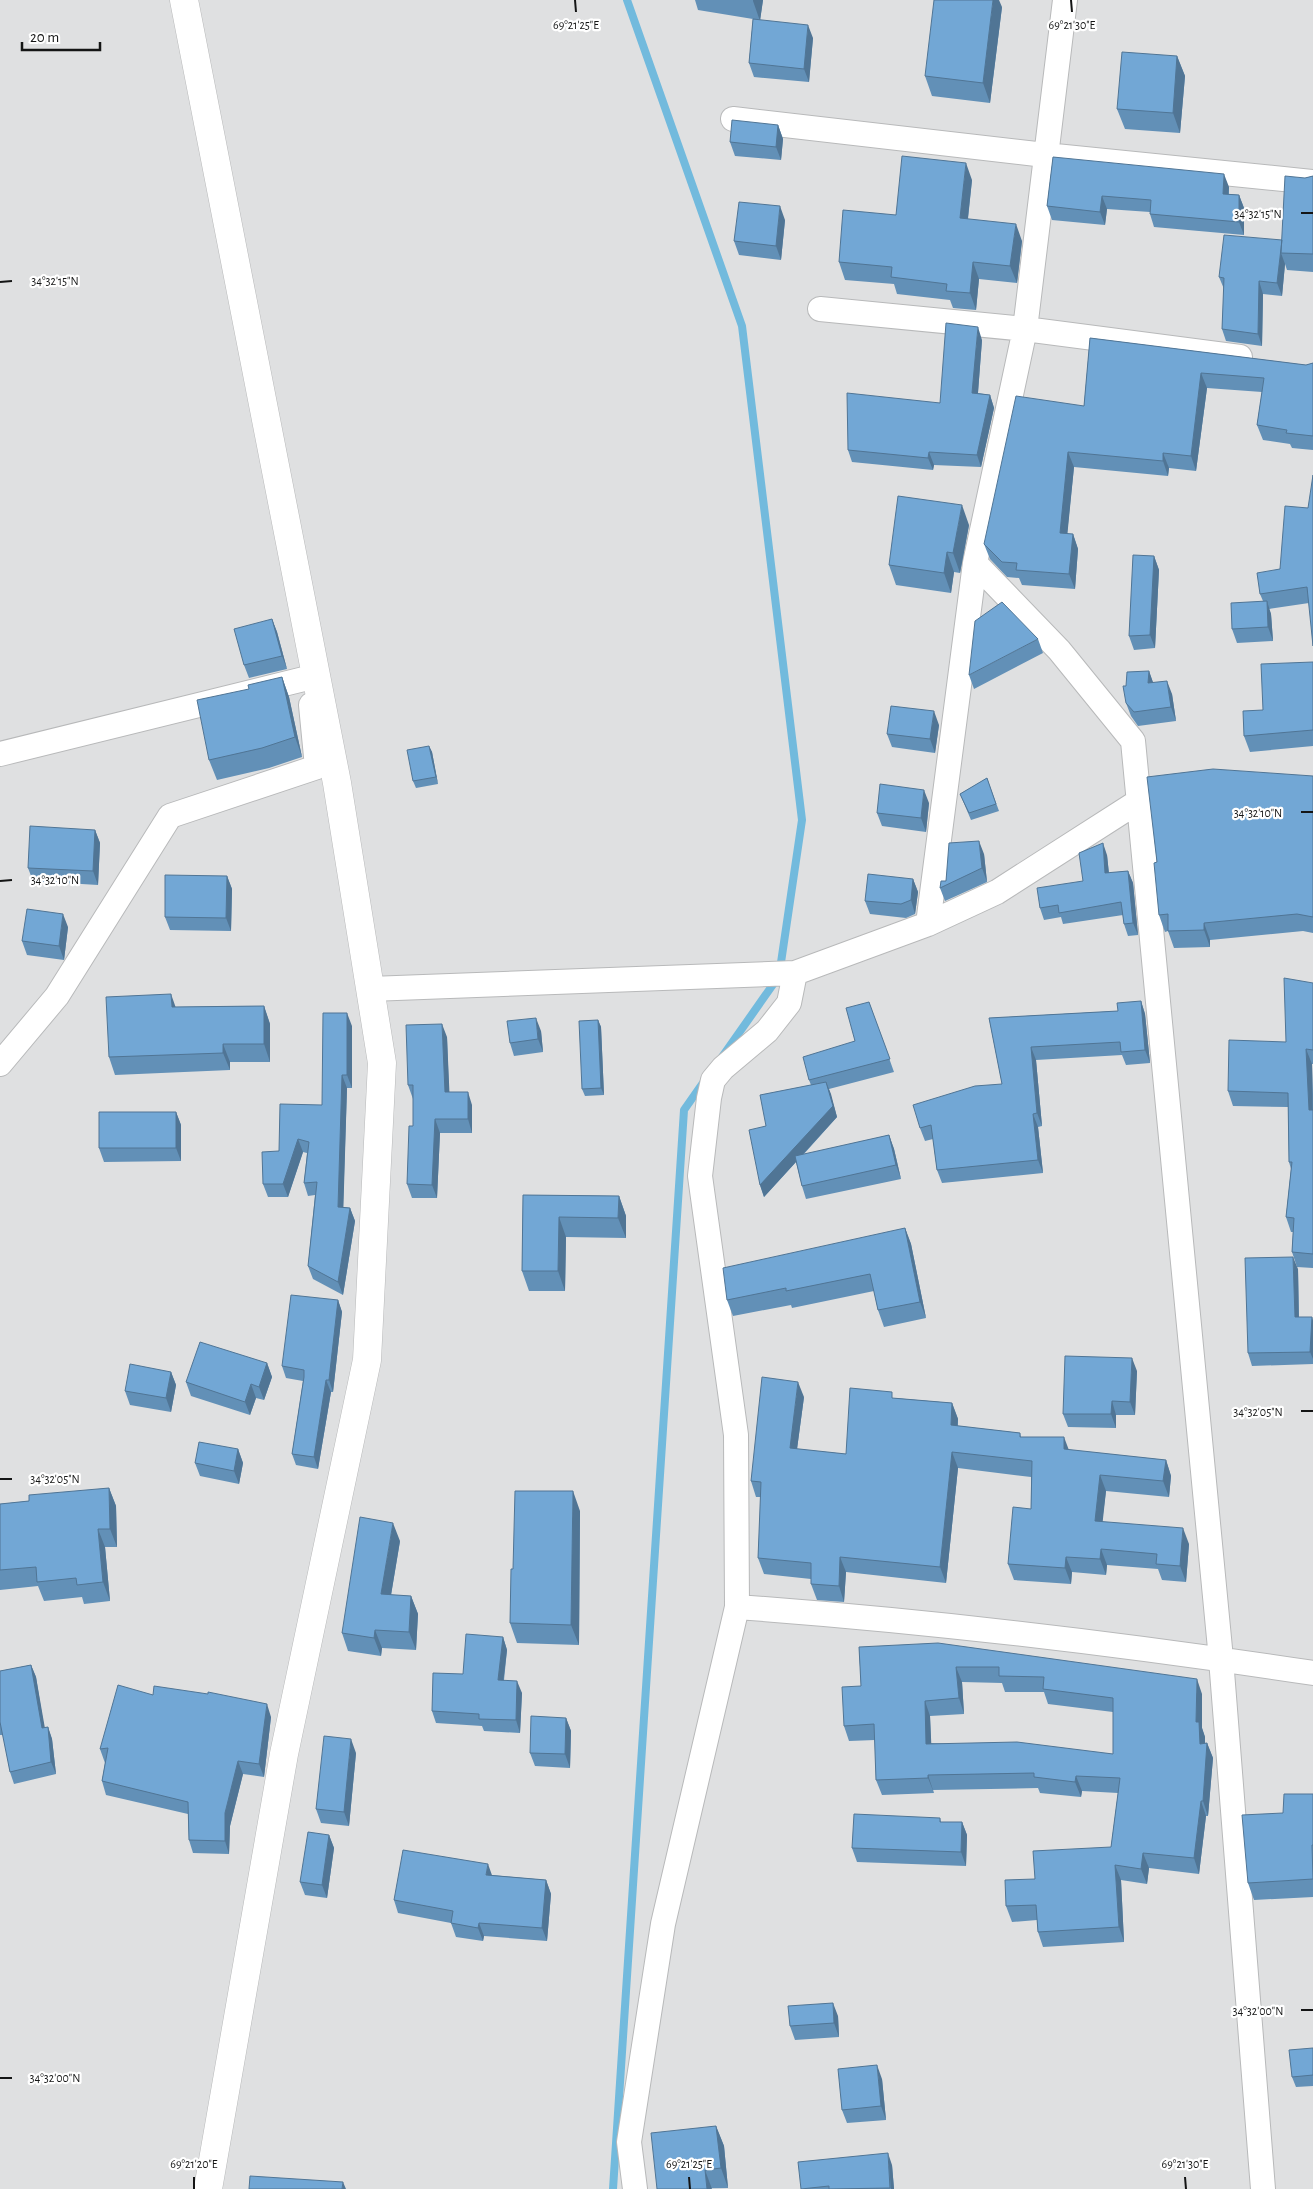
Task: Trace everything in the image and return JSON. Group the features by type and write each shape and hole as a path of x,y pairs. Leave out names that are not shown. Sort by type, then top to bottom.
{"street":[{"path":"184,0 312,677 337,783 382,1063 367,1360 284,1754 208,2189"},
{"path":"928,924 975,563 1024,329 1065,0"},
{"path":"733,119 1045,155 1313,182"},
{"path":"820,309 1024,329 1265,360"},
{"path":"975,563 1059,650 1133,741 1221,1659 1263,2189"},
{"path":"0,754 312,677"},
{"path":"0,1064 57,996 170,816 317,767 312,677"},
{"path":"370,989 795,973 928,924 997,892 1139,801"},
{"path":"635,2189 629,2142 663,1924 737,1607 736,1435 700,1176 709,1098 713,1080 723,1068 767,1031 789,1003 795,973"},
{"path":"737,1607 856,1616 1221,1659 1313,1673"}],"building":[{"path":"934,0 993,0 983,83 925,76"},
{"path":"753,19 808,25 804,69 749,63"},
{"path":"1122,52 1177,56 1173,113 1117,109"},
{"path":"732,120 778,125 776,147 730,142"},
{"path":"902,156 966,163 960,218 1016,224 1010,266 973,262 970,293 946,291 947,284 891,277 892,267 839,262 843,210 896,215"},
{"path":"1053,157 1224,174 1223,194 1239,195 1239,222 1150,214 1151,200 1102,196 1100,212 1047,206"},
{"path":"1285,176 1305,178 1313,176 1313,254 1281,253"},
{"path":"739,202 780,206 776,246 734,241"},
{"path":"1224,235 1282,240 1277,283 1259,281 1258,334 1222,329 1224,278 1219,277"},
{"path":"946,323 978,327 972,393 990,395 977,455 929,452 928,458 848,450 847,393 940,403"},
{"path":"1090,338 1306,365 1313,363 1313,436 1286,433 1287,430 1257,425 1264,378 1201,373 1191,456 1163,453 1163,461 1068,452 1060,533 1073,534 1069,574 1016,570 1017,563 1002,562 984,544 1016,396 1084,406"},
{"path":"1313,475 1313,646 1307,587 1260,594 1257,573 1280,569 1285,506 1308,508"},
{"path":"898,496 962,505 953,553 947,552 944,573 889,565"},
{"path":"1133,555 1154,556 1150,635 1129,636"},
{"path":"1267,601 1268,627 1232,629 1231,603"},
{"path":"1002,602 1038,639 969,675 975,621"},
{"path":"272,619 282,656 244,665 234,629"},
{"path":"1313,662 1313,730 1244,736 1243,711 1263,710 1261,664"},
{"path":"1149,671 1148,683 1167,681 1171,707 1134,712 1126,703 1123,686 1126,686 1127,672"},
{"path":"282,677 295,737 262,748 209,760 197,700 249,689 248,685"},
{"path":"891,706 934,711 930,739 887,734"},
{"path":"429,746 436,777 413,781 407,750"},
{"path":"1213,769 1313,776 1313,917 1297,914 1204,923 1204,930 1168,931 1168,914 1159,915 1154,863 1157,862 1147,777"},
{"path":"987,778 996,804 969,813 960,794"},
{"path":"880,784 924,790 921,818 877,813"},
{"path":"30,826 95,830 93,871 28,868"},
{"path":"979,841 982,868 940,888 941,881 946,881 949,843"},
{"path":"1103,843 1105,873 1128,871 1133,923 1124,924 1121,902 1059,913 1058,905 1040,908 1037,888 1083,881 1079,853"},
{"path":"868,874 913,879 911,900 901,904 865,901"},
{"path":"165,875 227,876 226,918 165,917"},
{"path":"27,909 63,914 59,946 22,941"},
{"path":"1284,978 1313,983 1313,1050 1306,1049 1309,1110 1313,1110 1313,1254 1292,1252 1294,1218 1286,1217 1292,1162 1289,1162 1288,1093 1228,1091 1229,1040 1286,1042"},
{"path":"171,994 172,1007 264,1006 264,1044 223,1044 223,1053 109,1057 106,997"},
{"path":"1141,1001 1145,1050 1121,1052 1120,1042 1031,1047 1037,1113 1033,1114 1038,1160 937,1170 931,1125 920,1128 913,1105 975,1086 1002,1084 989,1018 1118,1011 1117,1003"},
{"path":"869,1002 890,1059 809,1080 803,1057 855,1041 846,1008"},
{"path":"323,1013 347,1013 347,1075 342,1075 338,1207 350,1208 338,1282 308,1266 317,1182 304,1183 309,1142 298,1139 283,1184 263,1184 262,1152 279,1151 280,1104 322,1105"},
{"path":"536,1018 538,1039 510,1043 507,1021"},
{"path":"598,1020 601,1088 582,1089 579,1021"},
{"path":"442,1024 445,1092 468,1092 468,1119 435,1119 432,1185 407,1184 409,1126 413,1126 413,1085 408,1085 406,1025"},
{"path":"826,1082 833,1106 760,1185 749,1130 766,1126 760,1095"},
{"path":"99,1112 176,1112 176,1148 99,1148"},
{"path":"889,1135 896,1165 802,1186 795,1156"},
{"path":"523,1195 619,1196 618,1218 559,1217 558,1271 522,1271"},
{"path":"905,1228 920,1302 878,1310 870,1274 786,1291 786,1288 727,1300 723,1268"},
{"path":"1293,1257 1295,1317 1312,1317 1310,1352 1248,1353 1245,1258"},
{"path":"291,1295 338,1300 329,1380 326,1380 314,1457 292,1454 304,1370 282,1366"},
{"path":"200,1342 267,1363 259,1387 251,1384 245,1402 186,1382"},
{"path":"1065,1356 1132,1358 1130,1402 1112,1401 1111,1414 1063,1414"},
{"path":"130,1364 171,1372 166,1398 125,1391"},
{"path":"762,1377 798,1382 790,1448 846,1454 850,1388 892,1392 892,1398 952,1403 951,1425 1020,1433 1020,1437 1064,1437 1064,1449 1166,1460 1163,1481 1100,1475 1095,1521 1183,1528 1180,1566 1156,1564 1157,1554 1101,1549 1100,1559 1066,1557 1065,1568 1008,1564 1013,1507 1031,1509 1032,1461 952,1452 940,1567 840,1557 839,1586 811,1584 811,1563 758,1558 761,1482 751,1481"},
{"path":"199,1442 238,1449 234,1471 195,1463"},
{"path":"109,1488 110,1529 98,1529 103,1582 77,1585 76,1578 37,1582 36,1567 0,1570 0,1504 29,1501 29,1495"},
{"path":"515,1491 573,1491 571,1625 510,1623"},
{"path":"360,1517 393,1523 381,1594 411,1596 409,1632 375,1630 374,1638 342,1633"},
{"path":"466,1634 503,1637 498,1680 517,1681 516,1720 479,1719 479,1714 432,1711 433,1673 463,1674"},
{"path":"938,1643 1197,1679 1196,1722 1199,1722 1200,1744 1207,1743 1203,1801 1201,1801 1194,1858 1143,1853 1141,1869 1115,1865 1119,1927 1038,1932 1036,1905 1006,1906 1005,1880 1035,1879 1033,1851 1111,1847 1120,1778 1076,1776 1075,1782 1034,1777 1034,1773 928,1775 928,1778 876,1780 874,1724 844,1726 842,1687 861,1686 859,1647","holes":["956,1667 999,1667 999,1676 1044,1677 1043,1689 1113,1698 1113,1754 1017,1742 926,1744 925,1701 959,1698"]},
{"path":"31,1665 42,1728 48,1727 51,1762 10,1772 0,1722 0,1671"},
{"path":"118,1685 153,1695 154,1686 208,1694 208,1692 267,1704 259,1764 238,1761 225,1813 225,1841 189,1840 188,1802 102,1781 108,1748 100,1749"},
{"path":"531,1716 566,1718 565,1754 530,1753"},
{"path":"324,1736 351,1739 344,1812 316,1809"},
{"path":"1284,1794 1313,1794 1313,1879 1248,1883 1242,1815 1283,1813"},
{"path":"854,1814 940,1818 940,1822 962,1822 961,1852 852,1848"},
{"path":"308,1832 329,1835 322,1885 300,1882"},
{"path":"403,1850 488,1864 486,1875 546,1880 542,1928 479,1923 478,1928 451,1923 453,1911 394,1900"},
{"path":"833,2003 834,2023 790,2026 788,2006"},
{"path":"1313,2048 1313,2075 1292,2077 1289,2050"},
{"path":"877,2065 881,2106 842,2110 838,2069"},
{"path":"716,2126 721,2168 705,2170 707,2189 657,2189 651,2133"},
{"path":"888,2153 890,2188 829,2189 829,2186 801,2189 798,2162"},
{"path":"250,2176 343,2182 342,2189 249,2189"}],"waterway":[{"path":"627,0 742,326 802,820 779,976 722,1057"},
{"path":"613,2189 684,1110 705,1080"}]}
